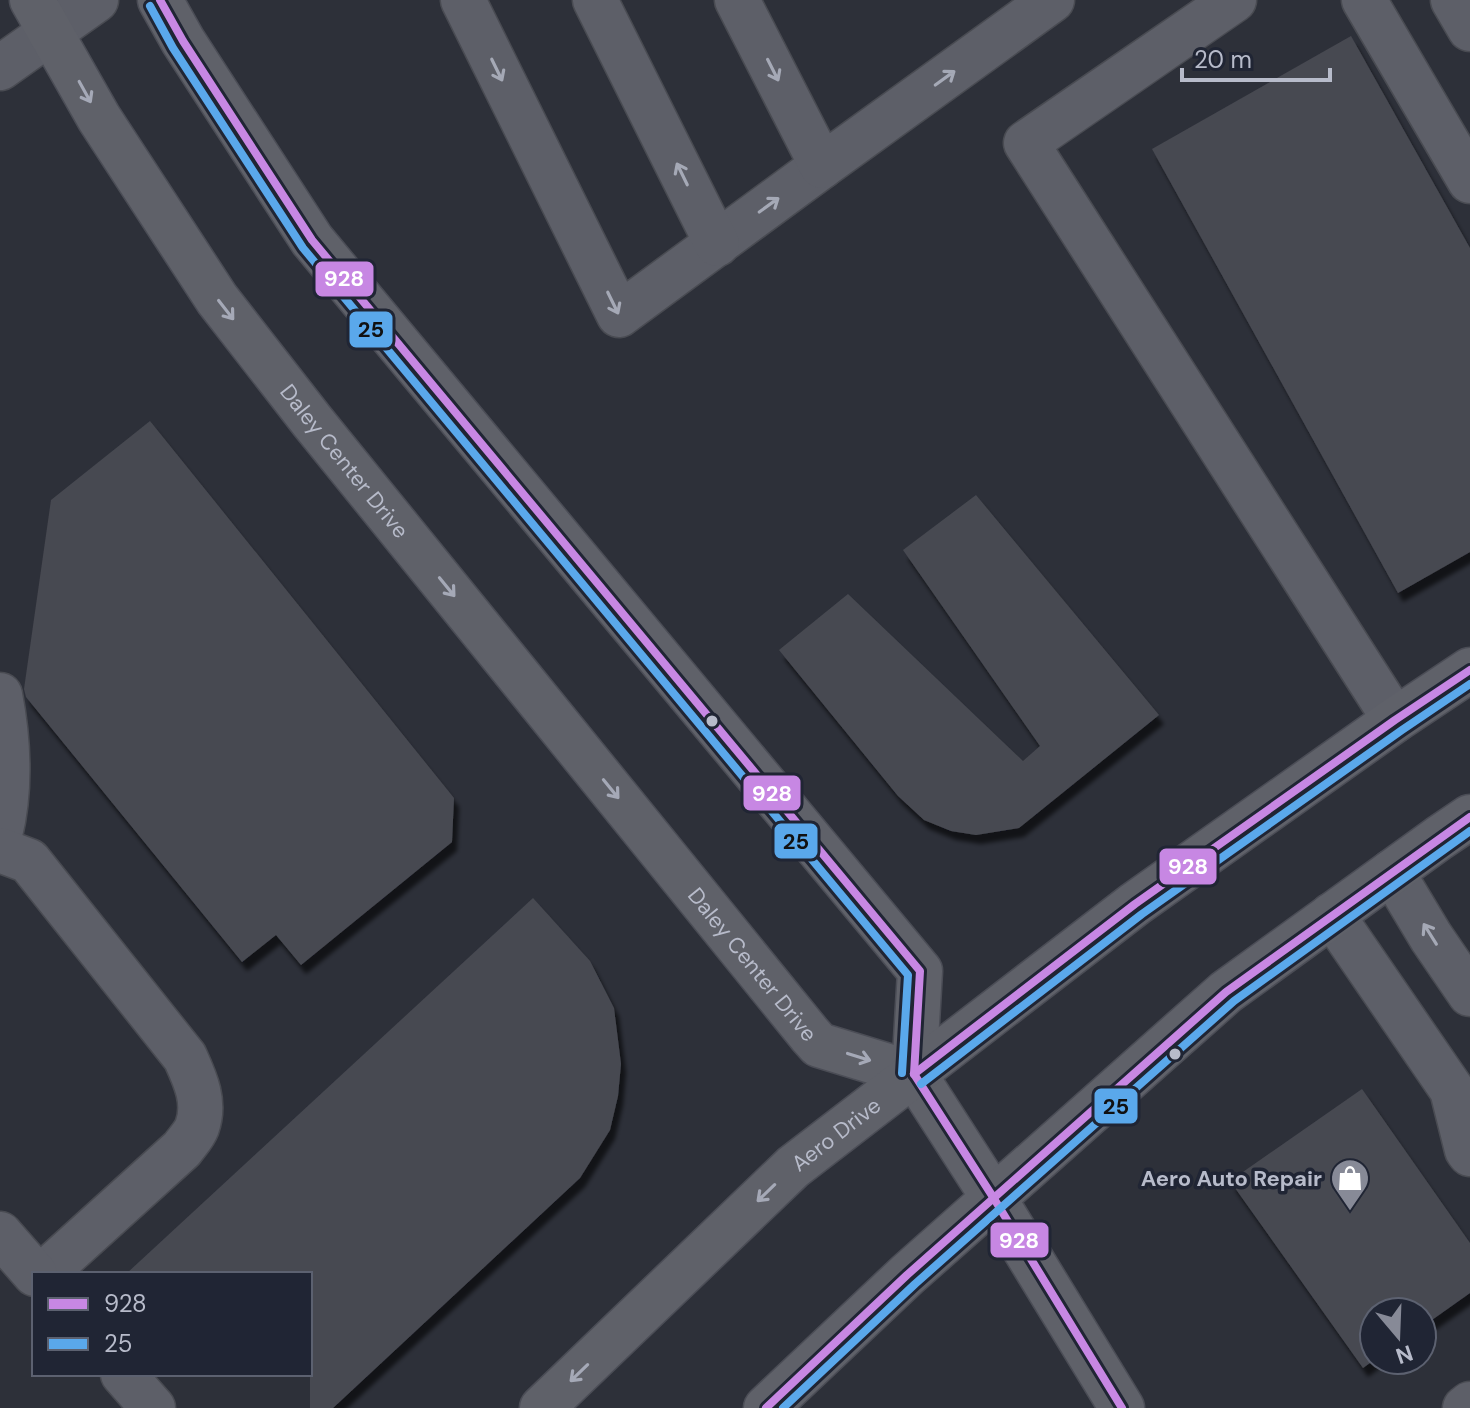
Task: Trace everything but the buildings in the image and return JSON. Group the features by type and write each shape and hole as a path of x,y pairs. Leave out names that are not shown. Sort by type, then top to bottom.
{"main road":[{"path":"160,0 183,41 312,240 920,971 914,1074 1122,1408"},
{"name":"Daley Center Drive","path":"42,16 99,118 217,299 312,421 810,1035 819,1045 914,1074"},
{"name":"Aero Drive","path":"542,1408 793,1167 1135,904 1470,670"},
{"path":"766,1408 993,1197 1226,992 1470,817"}],"street":[{"path":"0,68 42,16 96,0"},
{"path":"463,0 619,315 1052,0"},
{"path":"595,0 717,244"},
{"path":"737,0 822,166"},
{"path":"1234,0 1026,143 1395,720"},
{"path":"1364,0 1470,181"},
{"path":"1453,0 1470,29"},
{"path":"0,695 7,730 8,764 0,835"},
{"path":"0,850 29,861 185,1057 197,1083 201,1106 197,1128 182,1149 46,1272"},
{"path":"1392,872 1470,994"},
{"path":"1332,915 1452,1090 1470,1154"},
{"path":"0,1234 33,1272"},
{"path":"125,1376 153,1408"},
{"path":"1465,1408 1470,1404"}],"transit line":[{"name":"928","path":"160,0 183,41 312,240 920,971 914,1074"},
{"name":"25","path":"150,6 173,48 303,248 908,975 902,1073"},
{"name":"928","path":"914,1074 1135,904 1470,670"},
{"name":"25","path":"921,1084 1142,914 1470,684"},
{"name":"928","path":"766,1408 907,1275 1226,992 1470,817"},
{"name":"25","path":"783,1408 915,1284 1234,1001 1470,831"},
{"name":"928","path":"914,1074 1122,1408"}],"place":[{"name":"Aero Auto Repair","path":"1350,1212"}]}
